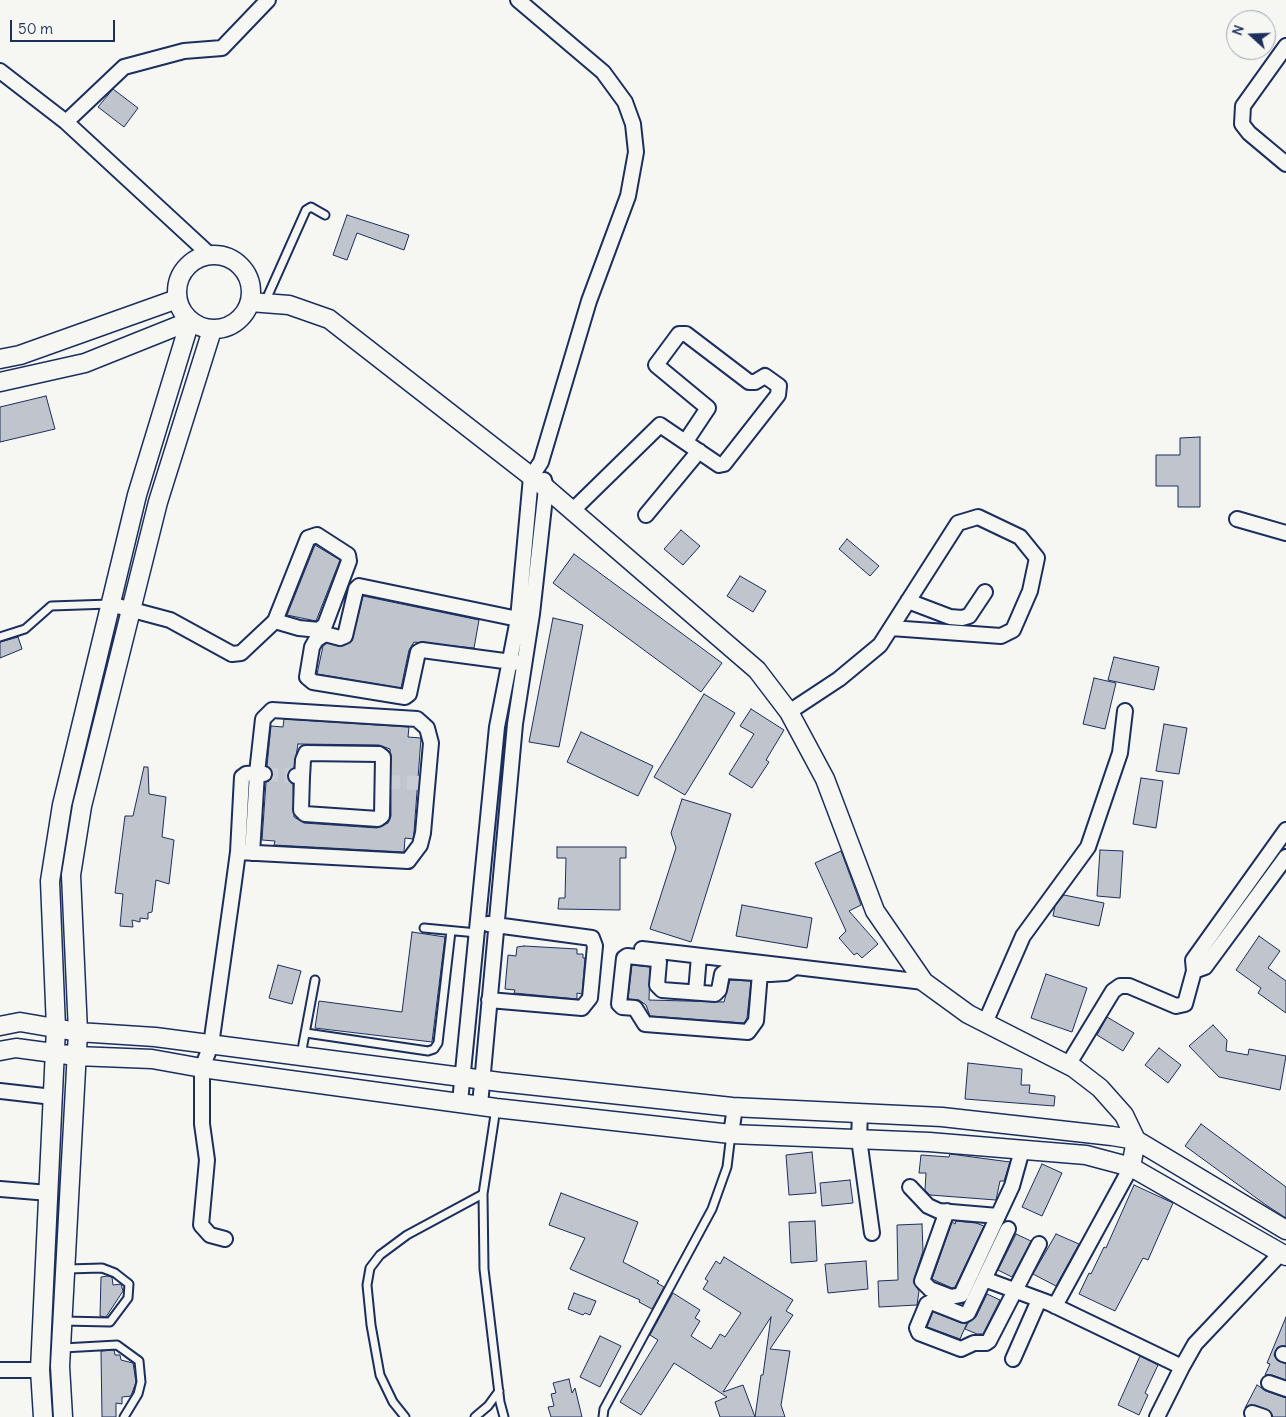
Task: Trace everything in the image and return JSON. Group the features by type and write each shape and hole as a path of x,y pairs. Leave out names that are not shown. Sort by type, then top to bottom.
{"street":[{"path":"66,122 124,67 184,51 222,48 268,0"},
{"path":"460,1102 497,727 518,619 531,477 541,462 589,301 628,196 636,152 633,124 625,102 603,72 518,0"},
{"path":"1286,46 1243,106 1242,124 1249,133 1286,164"},
{"path":"0,71 66,122 210,255"},
{"path":"258,303 249,278 243,268 234,260 222,255 210,255 199,258 188,265 181,275 177,286 177,299 181,311 190,321 200,327 212,330 225,328 236,323 258,303 289,305 329,319 546,488 757,670 789,712 825,779 874,912 924,982 968,1014 1068,1065 1100,1088 1124,1115 1136,1140 1131,1167 1055,1306"},
{"path":"0,359 20,355 177,299"},
{"path":"0,382 85,363 190,321"},
{"path":"43,1417 40,1370 56,1028 50,881 62,804 137,495 190,321"},
{"path":"63,1417 60,1366 78,1032 72,875 82,806 158,502 212,330"},
{"path":"572,512 656,427 665,426 719,465 724,464 780,390 779,386 765,376 755,382 749,382 682,333 676,337 656,365 708,406 708,410 686,441"},
{"path":"646,515 699,451"},
{"path":"488,1106 483,1080 489,1000 515,724 546,488 541,462"},
{"path":"789,712 846,673 880,645 958,523 978,518 1020,537 1037,558 1030,591 1013,630 1001,636 891,628"},
{"path":"1237,519 1286,533"},
{"path":"110,604 131,608 170,620 232,654 241,653 275,621 308,538 317,535 348,555 349,561 325,625 318,630 299,628 275,621"},
{"path":"518,619 360,586 356,589 344,636 340,638 325,634 316,640 312,647 307,677 313,682 405,697 409,694 418,652 422,650 524,664"},
{"path":"908,601 950,617 962,618 969,616 985,592"},
{"path":"225,1239 210,1234 201,1225 206,1160 202,1124 202,1068 212,1045 245,852 242,777 246,774 260,773 262,719 272,710 417,719 427,728 431,743 424,784 423,833 420,845 408,861 245,852"},
{"path":"985,1023 1023,936 1088,847 1120,753 1126,711"},
{"path":"306,753 379,754 383,757 384,781 382,816 378,819 305,814 301,810 299,777 306,753"},
{"path":"1068,1065 1112,991 1120,986 1129,986 1176,1006 1184,1004 1194,971 1193,960 1286,830"},
{"path":"1194,971 1205,967 1286,857"},
{"path":"477,928 496,924 592,938 595,946 590,998 582,1008 489,1000"},
{"path":"641,949 924,982"},
{"path":"696,992 699,956"},
{"path":"760,973 756,1021 748,1032 645,1024 635,1008 622,1007 620,1004 624,958 656,959 659,962 658,985 662,990 715,994 719,990 722,974 726,971 786,973 795,967"},
{"path":"0,1026 20,1022 78,1032 156,1037 483,1080 735,1107 942,1117 1136,1140 1286,1230"},
{"path":"0,1051 16,1048 76,1056 152,1059 202,1068 488,1106 731,1134 929,1142 1086,1155 1131,1167 1283,1255 1195,1344 1157,1417"},
{"path":"306,1056 308,1082"},
{"path":"0,1091 53,1097"},
{"path":"731,1134 735,1107"},
{"path":"860,1113 859,1139 872,1233"},
{"path":"1048,1152 1050,1129"},
{"path":"947,1212 922,1280 930,1289 950,1297 961,1295 1012,1186 1022,1150"},
{"path":"910,1187 928,1206 947,1212 998,1216"},
{"path":"0,1190 48,1193"},
{"path":"1008,1229 968,1313 964,1315 931,1302 927,1304 917,1328 919,1333 961,1349 974,1342 986,1344 1039,1244"},
{"path":"984,1279 1055,1306 1182,1368"},
{"path":"1014,1359 1039,1300"},
{"path":"0,1370 40,1370"},
{"path":"1269,1383 1286,1390"}],"lane":[{"path":"258,303 306,210 310,207 325,215"},
{"path":"0,637 26,629 51,606 110,604"},
{"path":"424,928 451,931 477,928"},
{"path":"306,1033 428,1051 434,1049 438,1042 451,931"},
{"path":"306,1056 306,1033 315,980"},
{"path":"488,1106 483,1194 484,1269 504,1417"},
{"path":"603,1417 604,1409 712,1209 727,1167 731,1134"},
{"path":"405,1417 393,1402 380,1374 370,1317 367,1284 370,1268 380,1255 407,1235 483,1194"},
{"path":"62,1321 110,1322 128,1298 129,1284 115,1273 102,1268 65,1269"},
{"path":"61,1348 117,1345 139,1360 141,1382 138,1394 124,1417"},
{"path":"475,1417 488,1406 499,1391"}],"building":[{"path":"113,89 138,108 124,127 98,107"},
{"path":"347,215 409,235 404,250 357,233 347,260 333,255"},
{"path":"46,396 55,429 0,442 0,407"},
{"path":"1200,437 1200,507 1178,507 1178,486 1156,486 1156,455 1180,455 1180,438"},
{"path":"681,530 700,546 683,565 664,549"},
{"path":"847,539 879,566 870,576 839,549"},
{"path":"315,545 340,560 316,621 287,615"},
{"path":"574,554 722,663 701,692 553,583"},
{"path":"740,576 766,591 753,612 727,596"},
{"path":"363,596 479,620 474,648 414,642 409,650 401,688 317,674 323,646 327,643 343,646 352,641"},
{"path":"553,618 583,625 559,747 529,742"},
{"path":"18,637 22,649 0,658 0,642"},
{"path":"1114,657 1159,667 1154,690 1108,680"},
{"path":"1094,678 1116,683 1105,729 1083,724"},
{"path":"704,694 735,713 685,795 654,777"},
{"path":"751,709 784,730 766,760 769,762 752,788 729,774 754,734 740,726"},
{"path":"284,719 409,727 408,737 421,738 413,839 405,838 404,852 274,845 275,841 262,840 266,782 271,780 273,775 272,770 267,766 271,726 283,727","holes":["298,744 379,745 390,749 391,816 388,823 377,828 304,823 294,817 293,784 288,780 287,775 294,768"]},
{"path":"1164,724 1187,728 1179,774 1156,771"},
{"path":"581,732 653,766 638,796 567,762"},
{"path":"144,767 148,767 149,794 166,797 162,837 174,840 169,884 156,880 152,912 148,913 148,919 140,918 140,922 132,920 133,927 120,926 123,894 115,893 125,816 133,816"},
{"path":"1141,778 1163,781 1156,828 1133,824"},
{"path":"682,799 731,814 691,942 650,929 676,848 671,833"},
{"path":"557,847 626,847 626,858 620,858 620,910 558,909 559,898 565,898 566,858 557,858"},
{"path":"1100,850 1123,851 1120,898 1097,896"},
{"path":"841,851 861,905 849,911 878,944 862,958 857,953 854,955 839,938 846,931 815,863"},
{"path":"1064,895 1104,903 1099,926 1053,916 1055,906"},
{"path":"742,905 812,918 807,948 736,936"},
{"path":"412,932 445,937 432,1042 315,1028 319,1001 402,1012"},
{"path":"1259,936 1280,951 1268,968 1286,981 1286,1013 1258,993 1261,988 1236,970"},
{"path":"517,947 577,949 577,954 583,954 583,958 585,958 582,994 577,993 577,999 514,993 515,990 505,989 508,955 516,956"},
{"path":"278,965 301,971 292,1004 269,998"},
{"path":"632,965 650,967 649,1000 724,1002 730,980 751,981 747,1018 744,1023 650,1016 646,1005 639,1000 628,999"},
{"path":"1046,974 1087,988 1072,1032 1031,1018"},
{"path":"1107,1017 1134,1033 1123,1051 1097,1035"},
{"path":"1213,1025 1227,1040 1226,1051 1248,1055 1249,1049 1286,1056 1280,1090 1219,1077 1189,1046"},
{"path":"1159,1048 1181,1065 1168,1083 1145,1065"},
{"path":"968,1063 1022,1069 1021,1085 1030,1085 1029,1093 1055,1096 1054,1106 965,1099"},
{"path":"1201,1124 1286,1187 1286,1218 1185,1146"},
{"path":"812,1152 816,1193 789,1195 786,1155"},
{"path":"950,1154 1010,1162 1004,1181 1000,1181 996,1200 930,1195 925,1190 926,1173 919,1173 921,1155 949,1157"},
{"path":"1042,1164 1062,1173 1042,1216 1022,1207"},
{"path":"850,1180 853,1203 822,1206 820,1183"},
{"path":"1134,1185 1173,1203 1148,1260 1143,1258 1115,1311 1079,1294 1104,1247 1106,1248"},
{"path":"561,1193 638,1222 623,1262 659,1281 657,1283 664,1287 652,1309 639,1302 640,1300 570,1269 585,1238 549,1225"},
{"path":"815,1221 817,1261 791,1263 789,1222"},
{"path":"956,1221 976,1223 984,1226 955,1287 952,1288 932,1279 952,1222 955,1224"},
{"path":"922,1224 923,1251 914,1279 914,1283 919,1291 917,1305 879,1307 878,1281 898,1280 897,1225"},
{"path":"1016,1234 1031,1241 1012,1277 998,1270"},
{"path":"1056,1234 1079,1244 1056,1286 1033,1274"},
{"path":"724,1257 793,1300 786,1311 793,1315 770,1349 790,1351 781,1405 785,1417 755,1417 720,1417 715,1402 727,1397 674,1363 641,1415 620,1402 658,1340 650,1335 673,1293 700,1310 695,1318 700,1321 691,1336 711,1349 720,1334 725,1337 741,1313 703,1289 708,1281 705,1279 716,1261 720,1264","holes":["771,1317 755,1417 743,1385 723,1392"]},
{"path":"866,1261 868,1289 828,1293 825,1264"},
{"path":"101,1277 112,1277 113,1285 121,1284 123,1291 106,1317 100,1316"},
{"path":"574,1293 596,1301 590,1315 585,1313 583,1315 568,1309"},
{"path":"987,1294 1000,1300 983,1334 977,1334 965,1329 968,1323 976,1317"},
{"path":"933,1312 961,1323 967,1323 960,1339 927,1327"},
{"path":"1286,1317 1286,1346 1278,1347 1274,1355 1277,1360 1286,1364 1286,1380 1272,1375 1265,1375 1270,1364 1267,1363"},
{"path":"600,1336 621,1346 600,1387 580,1377"},
{"path":"114,1350 115,1355 120,1355 121,1360 133,1363 136,1382 131,1396 122,1397 122,1404 116,1403 116,1417 102,1417 101,1351"},
{"path":"1140,1356 1158,1365 1145,1393 1148,1395 1139,1415 1118,1405"},
{"path":"569,1379 572,1393 575,1388 582,1417 551,1417 548,1407 554,1406 551,1394 556,1393 553,1383"},
{"path":"1257,1385 1266,1391 1286,1398 1286,1417 1273,1417 1270,1411 1255,1405 1245,1408"}],"tunnel":[{"path":"264,774 296,776"},
{"path":"386,782 421,783"}]}
